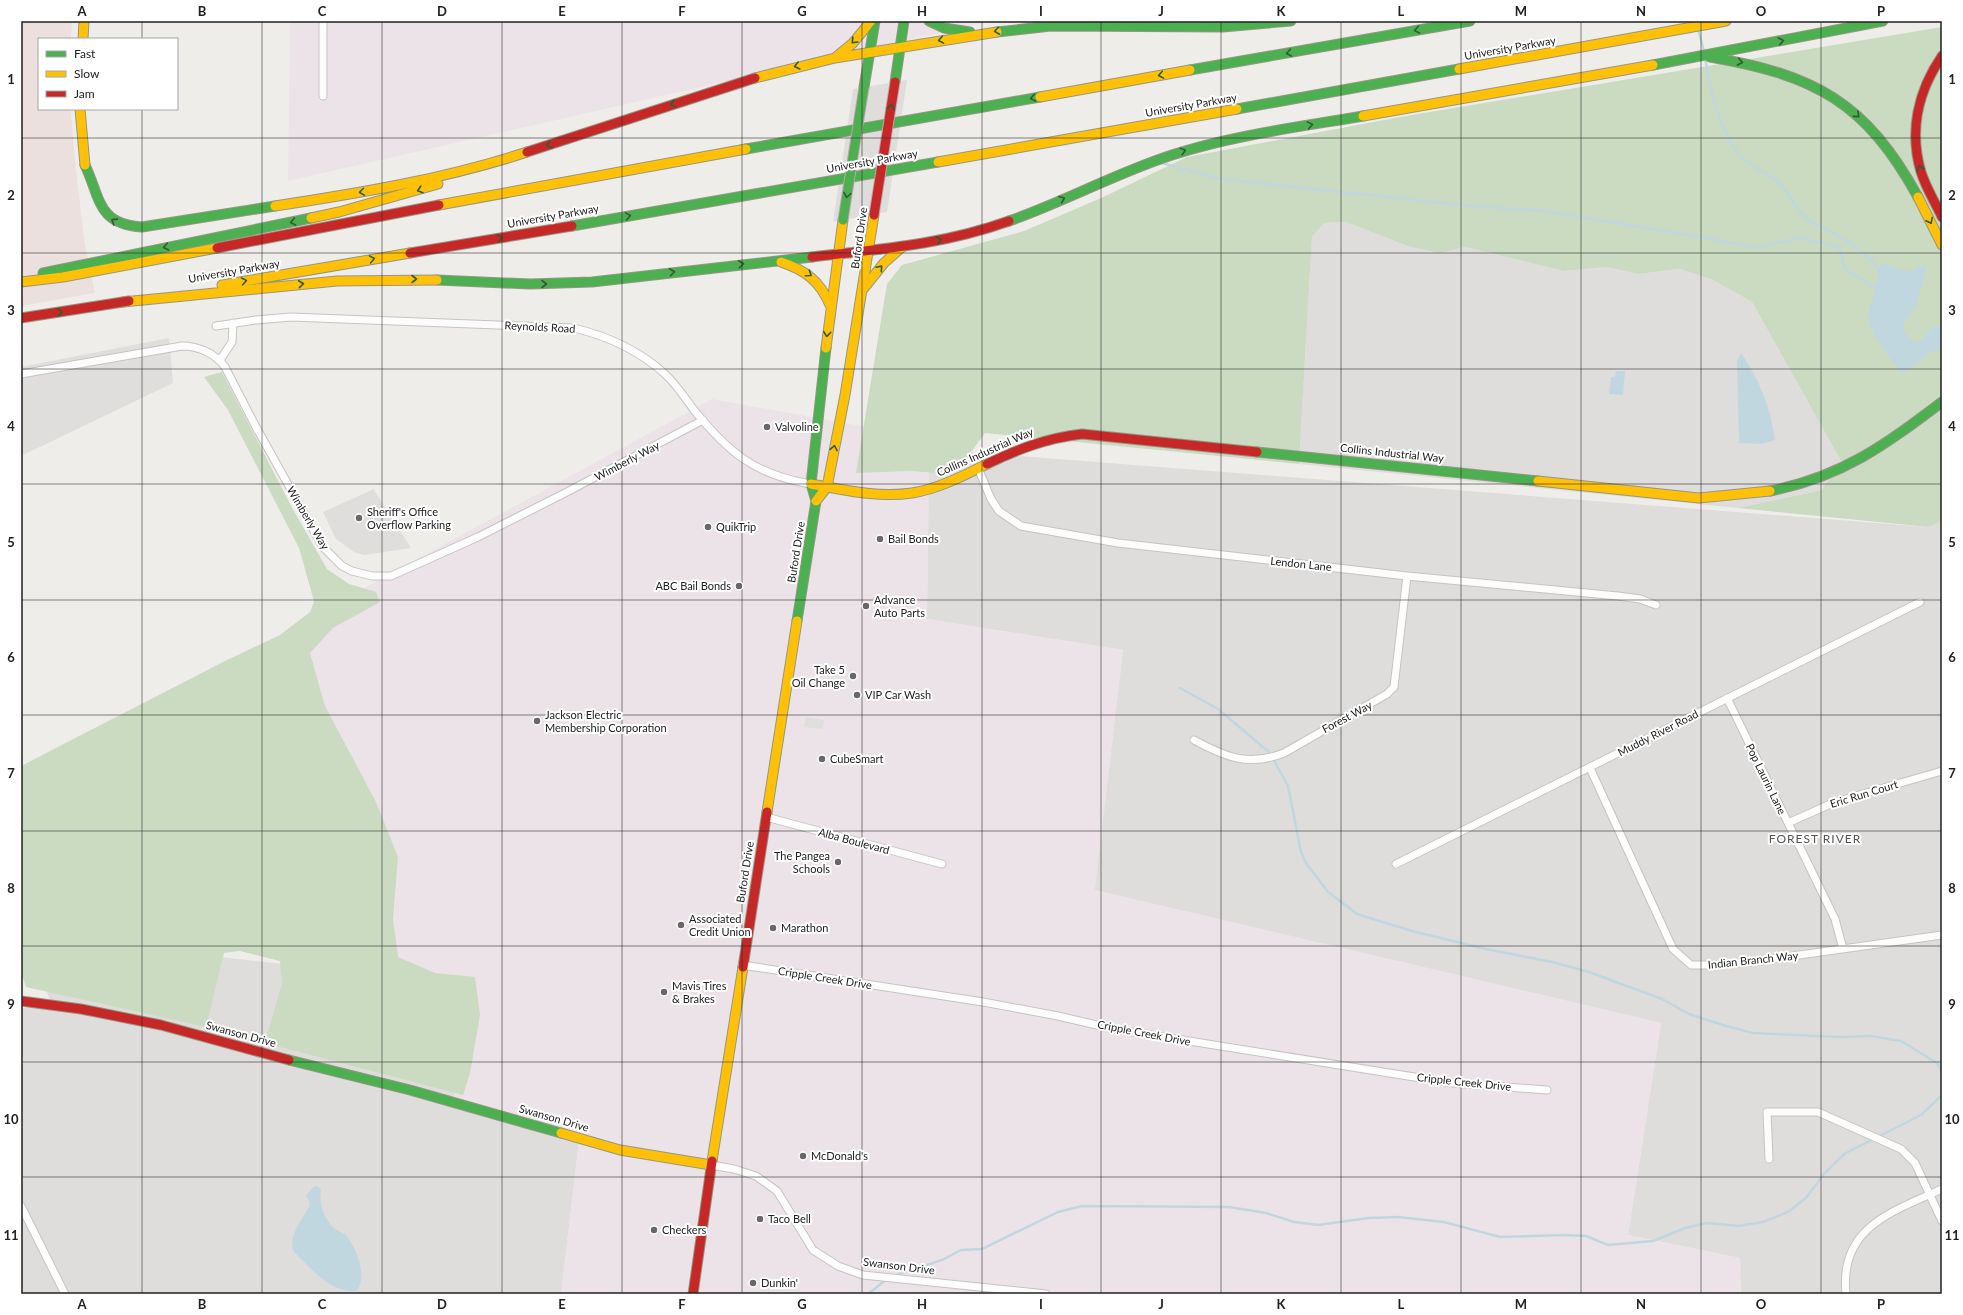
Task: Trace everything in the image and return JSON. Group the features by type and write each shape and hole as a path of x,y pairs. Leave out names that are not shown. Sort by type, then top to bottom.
{"main road":[{"path":"84,21 84,38"},
{"path":"835,58 853,43 871,21"},
{"name":"Buford Drive","path":"693,1294 696,1257 816,501 811,484 830,306 875,21"},
{"name":"Buford Drive","path":"816,501 827,487 869,250 904,21"},
{"path":"929,21 944,28 979,34"},
{"path":"21,281 61,268 339,212 413,192 459,177 482,167 766,74 835,58 979,34 1051,26 1223,27 1291,21"},
{"path":"21,281 63,277 259,241 512,190 1470,21"},
{"name":"University Parkway","path":"21,318 794,188 1726,21"},
{"path":"123,302 337,281 425,279 530,284 592,282 869,250 901,248 994,226 1132,169 1205,145 1701,56 1883,21"},
{"path":"1701,56 1742,62 1787,74 1813,85 1844,104 1864,121 1893,155 1906,176 1942,245"},
{"path":"1942,56 1922,90 1918,105 1915,137 1921,172 1942,217"},
{"path":"80,110 85,165 93,180 98,199 104,212 123,226 135,227 165,224 373,191 482,167"},
{"path":"862,291 884,263 901,248"},
{"path":"774,261 790,265 809,273 823,289 830,306"},
{"name":"Collins Industrial Way","path":"811,484 887,494 912,493 936,487 1011,452 1045,439 1082,434 1699,498 1749,496 1804,484 1839,471 1888,443 1942,402"},
{"name":"Swanson Drive","path":"21,1000 88,1010 161,1025 342,1074 410,1090 624,1151 711,1165"}],"street":[{"path":"323,21 323,96"},
{"name":"Reynolds Road","path":"216,326 291,317 574,328 607,338 641,355 666,375 725,446 749,463 774,475 811,484"},
{"path":"21,374 182,346 200,348 220,360 232,342 233,323"},
{"name":"Wimberly Way","path":"220,360 323,547 342,566 352,571 372,576 391,576 478,537 572,490 703,420"},
{"name":"Lendon Lane","path":"978,468 999,511 1021,526 1118,543 1407,576 1618,596 1640,599 1656,605"},
{"name":"Forest Way","path":"1194,740 1221,755 1245,760 1273,758 1387,694 1394,687 1407,576"},
{"name":"Muddy River Road","path":"1396,864 1920,602"},
{"name":"Pop Laurin Lane","path":"1727,698 1835,919 1843,949"},
{"name":"Indian Branch Way","path":"1590,768 1673,949 1691,965 1750,962 1942,935"},
{"name":"Eric Run Court","path":"1788,823 1835,802 1942,771"},
{"name":"Alba Boulevard","path":"766,817 942,864"},
{"name":"Cripple Creek Drive","path":"742,965 983,1002 1058,1016 1114,1030 1432,1080 1547,1090"},
{"path":"1769,1160 1767,1112 1818,1112 1901,1149 1915,1163 1942,1221"},
{"name":"Swanson Drive","path":"711,1165 734,1169 756,1176 777,1191 813,1250 838,1266 863,1275 1046,1294"},
{"path":"1846,1294 1846,1267 1849,1255 1862,1235 1874,1221 1942,1189"},
{"path":"21,1206 65,1294"}],"shaded area":[{"path":"21,21 72,21 71,38 38,38 38,110 71,110 84,240 95,293 21,306"},
{"path":"290,21 992,21 288,181"},
{"path":"1346,222 1410,247 1440,253 1465,247 1564,271 1606,267 1639,274 1679,269 1711,279 1752,302 1841,461 1822,490 1738,508 1299,464 1312,237 1324,223"},
{"path":"169,338 173,383 21,456 21,367"},
{"path":"712,399 932,439 929,449 927,619 1123,650 1095,890 1661,1023 1628,1235 1740,1258 1741,1294 561,1294 579,1142 452,1104 472,996 381,975 287,630"},
{"path":"929,449 1929,527 1942,521 1942,1294 1741,1294 1740,1258 1628,1235 1661,1023 1094,890 1123,650 927,619"},
{"name":"Sheriff's Office Overflow Parking","path":"374,489 411,548 364,555 354,552 336,539 323,512"},
{"path":"806,717 824,720 823,729 804,727"},
{"path":"25,935 381,975 579,1142 561,1294 21,1294 21,1008 53,1008"}],"green space":[{"path":"1942,27 1942,521 1929,527 1738,508 1822,490 1841,461 1752,302 1711,279 1679,269 1639,274 1606,267 1564,271 1465,247 1440,253 1410,247 1346,222 1324,223 1312,237 1299,464 985,433 963,463 939,473 910,471 856,473 887,284 902,265 1024,231 1101,198 1187,157 1400,117"},
{"path":"222,372 290,504 327,569 349,584 376,592 380,602 333,628 310,653 325,706 376,802 398,857 393,919 398,957 435,973 475,977 480,1015 470,1073 463,1095 265,1043 282,983 280,961 240,951 224,953 206,1027 26,987 21,972 21,766 223,662 280,635 310,612 314,601 299,548 228,410 204,377"}],"water":[{"path":"1886,264 1909,272 1919,267 1926,266 1915,308 1907,318 1904,326 1909,338 1915,343 1920,342 1932,327 1942,326 1942,349 1931,352 1903,374 1881,345 1869,320 1868,311 1873,297 1880,265"},
{"path":"1741,353 1759,383 1771,417 1775,440 1761,444 1739,443 1737,361"},
{"path":"1616,371 1625,371 1623,395 1609,394 1611,377 1615,377"},
{"path":"317,1186 321,1189 321,1203 325,1216 333,1227 345,1234 357,1254 361,1269 361,1277 357,1291 339,1289 330,1284 315,1273 294,1252 292,1240 299,1223 309,1207 310,1202 306,1196 313,1187"}],"pier":[{"path":"907,80 887,212 833,222 853,89"}],"waterway":[{"path":"1698,29 1704,51"},
{"path":"1705,58 1717,110 1727,136 1741,156 1750,164 1776,180 1784,188 1800,211 1810,221 1856,247 1879,270"},
{"path":"1162,163 1220,179 1471,206 1544,211 1707,238 1756,248 1800,238 1839,247 1845,269 1875,288"},
{"path":"1180,688 1218,709 1270,753 1288,786 1301,852 1306,863 1328,892 1357,914 1412,931 1486,949 1552,962 1589,972 1662,999 1689,1014 1753,1033 1840,1037 1871,1036 1901,1041 1937,1063 1942,1071"},
{"path":"893,1276 942,1260 961,1250 982,1249 1058,1212 1082,1206 1229,1207 1266,1213 1294,1222 1318,1225 1369,1218 1398,1217 1444,1222 1500,1237 1565,1235 1586,1236 1608,1245 1653,1241 1685,1228 1707,1223 1739,1226 1763,1222 1788,1212 1806,1198 1824,1174 1844,1154 1921,1115 1942,1095"},
{"path":"868,1294 887,1279"}],"traffic: fast":[{"path":"864,87 875,21"},
{"path":"895,82 904,21"},
{"path":"929,21 944,28 970,32"},
{"path":"997,32 1051,26 1223,27 1291,21"},
{"path":"1190,70 1470,21"},
{"path":"1653,65 1883,21"},
{"path":"1710,57 1747,64 1779,73 1808,84 1834,98 1857,116 1878,138 1898,164 1918,197"},
{"path":"1237,109 1459,69"},
{"path":"843,220 864,87"},
{"path":"746,149 1040,97"},
{"path":"1009,221 1151,162 1195,148 1267,132 1363,116"},
{"path":"572,226 938,162"},
{"path":"85,165 103,208 108,215 116,221 127,225 142,227 275,206"},
{"path":"43,273 311,218"},
{"path":"437,280 530,284 592,282 812,257"},
{"path":"797,621 816,501 811,484 826,348"},
{"path":"1770,491 1796,485 1841,468 1882,445 1942,402"},
{"path":"1257,452 1538,481"},
{"path":"289,1060 410,1090 561,1133"}],"traffic: slow":[{"path":"83,38 84,21"},
{"path":"836,57 853,43 871,21"},
{"path":"1459,69 1726,21"},
{"path":"755,78 835,58 997,32"},
{"path":"1363,116 1653,65"},
{"path":"1040,97 1190,70"},
{"path":"938,162 1237,109"},
{"path":"80,110 85,165"},
{"path":"439,205 746,149"},
{"path":"275,206 339,196 434,178 496,162 527,152"},
{"path":"311,218 339,212 438,184"},
{"path":"1918,197 1942,245"},
{"path":"816,501 827,487 845,395 874,215"},
{"path":"826,348 843,220"},
{"path":"21,282 63,277 217,248"},
{"path":"864,288 884,263 901,248"},
{"path":"222,285 410,253"},
{"path":"781,262 790,265 811,278 822,289 830,305"},
{"path":"123,302 337,281 437,280"},
{"path":"811,484 874,494 887,495 912,493 941,485 987,464"},
{"path":"1538,481 1699,498 1770,491"},
{"path":"767,812 797,621"},
{"path":"712,1161 743,967"},
{"path":"561,1133 620,1150 711,1165"}],"traffic: jam":[{"path":"1942,56 1927,83 1918,112 1916,127 1917,157 1921,172 1942,217"},
{"path":"527,152 755,78"},
{"path":"874,215 895,82"},
{"path":"217,248 439,205"},
{"path":"812,257 935,241 960,236 1009,221"},
{"path":"410,253 572,226"},
{"path":"21,318 129,301"},
{"path":"987,464 1045,441 1082,434 1257,452"},
{"path":"743,967 767,812"},
{"path":"21,1001 81,1009 161,1025 289,1060"},
{"path":"693,1294 712,1161"}],"place":[{"name":"Valvoline","path":"767,427"},
{"name":"Sheriff's Office Overflow Parking","path":"359,518"},
{"name":"QuikTrip","path":"708,527"},
{"name":"Bail Bonds","path":"880,539"},
{"name":"ABC Bail Bonds","path":"739,586"},
{"name":"Advance Auto Parts","path":"866,606"},
{"name":"Take 5 Oil Change","path":"853,676"},
{"name":"VIP Car Wash","path":"857,695"},
{"name":"Jackson Electric Membership Corporation","path":"537,721"},
{"name":"CubeSmart","path":"822,759"},
{"name":"The Pangea Schools","path":"838,862"},
{"name":"Associated Credit Union","path":"681,925"},
{"name":"Marathon","path":"773,928"},
{"name":"Mavis Tires & Brakes","path":"664,992"},
{"name":"McDonald's","path":"803,1156"},
{"name":"Taco Bell","path":"760,1219"},
{"name":"Checkers","path":"654,1230"},
{"name":"Dunkin'","path":"753,1283"}],"district":[{"name":"FOREST RIVER","path":"1815,839"}]}
